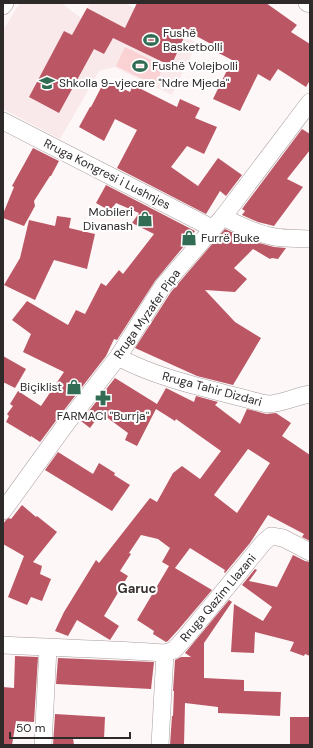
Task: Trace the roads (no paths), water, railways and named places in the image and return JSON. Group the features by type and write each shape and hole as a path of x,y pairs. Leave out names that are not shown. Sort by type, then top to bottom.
{"street":[{"name":"Rruga Myzafer Pipa","path":"3,511 66,424 118,356 163,286 217,222 310,102"},
{"name":"Rruga Kongresi i Lushnjes","path":"3,121 217,222 237,224 259,234 276,237 310,239"},
{"name":"Rruga Tahir Dizdari","path":"118,356 134,365 164,377 268,404 310,394"},
{"name":"Rruga Qazim Llazani","path":"165,653 174,650 179,645 264,542 271,536 283,538 310,552"},
{"path":"3,645 48,648 110,649 165,653 160,745"},
{"path":"44,745 48,648"}],"place":[{"name":"Fushë Basketbolli","path":"151,40"},
{"name":"Fushë Volejbolli","path":"140,66"},
{"name":"Shkolla 9-vjecare \"Ndre Mjeda\"","path":"47,83"},
{"name":"Mobileri Divanash","path":"145,219"},
{"name":"Furrë Buke","path":"189,238"},
{"name":"Biçiklist","path":"74,387"},
{"name":"FARMACI \"Burrja\"","path":"103,398"}],"district":[{"name":"Garuc","path":"137,588"}]}
